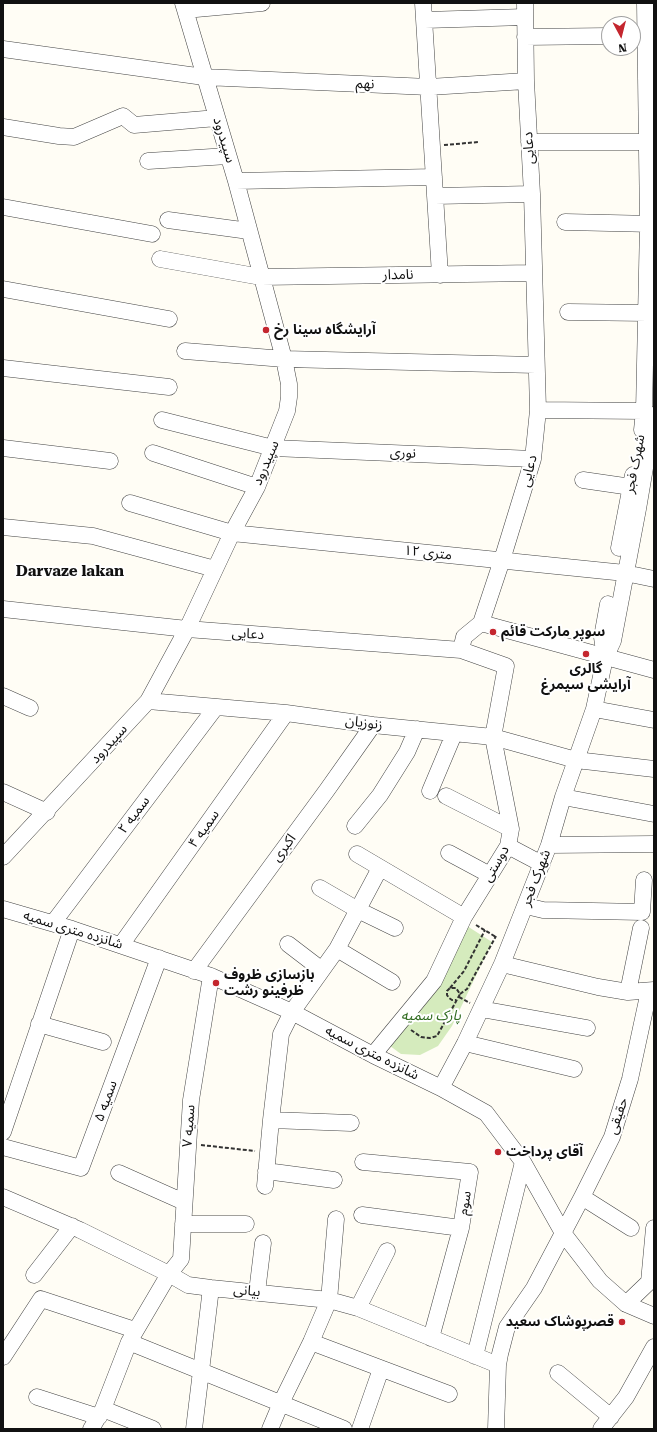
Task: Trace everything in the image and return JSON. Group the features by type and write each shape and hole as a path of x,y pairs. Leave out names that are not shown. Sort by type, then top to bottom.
{"street":[{"path":"184,6 262,3"},
{"path":"424,3 440,275"},
{"name":"شهرک فجر","path":"441,1088 481,1009 502,964 526,906 549,845 563,797 594,709 605,658 613,641 620,572 642,487 649,413 647,313 651,224 651,142 644,36 646,3"},
{"name":"سپیدرود","path":"5,853 46,812 148,701 188,629 232,533 257,487 287,411 290,397 284,360 236,181 184,6"},
{"path":"425,20 525,10"},
{"name":"دعایی","path":"481,623 533,459 538,410 532,194 526,81 525,10"},
{"path":"525,37 601,36"},
{"name":"نهم","path":"3,49 204,77 429,87 526,81"},
{"path":"3,127 74,137 123,116 134,125 217,118"},
{"path":"529,142 651,142"},
{"path":"148,161 228,156"},
{"path":"236,181 434,177"},
{"path":"435,196 532,194"},
{"path":"3,207 152,234"},
{"path":"168,220 249,231"},
{"path":"565,222 651,224"},
{"name":"نامدار","path":"160,260 261,277 534,273"},
{"path":"3,289 169,319"},
{"path":"568,312 647,313"},
{"path":"185,351 284,360 536,365"},
{"path":"3,368 169,387"},
{"path":"538,410 649,413"},
{"name":"نوری","path":"162,420 273,448 533,459"},
{"path":"3,448 110,461"},
{"path":"153,453 257,487"},
{"path":"583,480 642,487"},
{"name":"۱۲ متری","path":"130,503 232,533 620,572 654,579"},
{"path":"3,527 93,536 215,569"},
{"name":"دعایی","path":"3,609 188,629 461,650"},
{"path":"461,650 464,637 481,623 605,658 654,670"},
{"name":"دوستی","path":"373,1055 434,981 464,917 508,846 511,829 493,738 506,666 461,650"},
{"path":"3,696 30,708"},
{"name":"زنوزیان","path":"148,701 286,713 373,725 493,738 576,760 654,769"},
{"name":"سمیه ۲","path":"52,923 216,706"},
{"path":"594,709 654,720"},
{"name":"سمیه ۴","path":"121,945 286,713"},
{"name":"اکبری","path":"194,970 327,790 373,725"},
{"path":"355,826 380,795 407,752 416,729"},
{"path":"430,791 454,734"},
{"path":"3,792 46,812"},
{"path":"446,796 511,829"},
{"path":"563,797 654,814"},
{"path":"549,845 654,844"},
{"path":"508,846 542,864"},
{"path":"356,854 464,917"},
{"path":"449,854 490,875"},
{"path":"334,1180 266,1178 281,1034 292,1012 337,949 380,868"},
{"path":"526,906 543,910 642,912 644,880"},
{"path":"320,888 358,910 395,928"},
{"name":"شانزده متری سمیه","path":"3,909 72,929 211,976 292,1012 373,1055 441,1088 486,1113 523,1162 563,1233 600,1281 626,1304 654,1316"},
{"path":"628,992 641,928"},
{"path":"3,1132 72,929"},
{"path":"288,944 322,970"},
{"path":"337,949 392,982"},
{"name":"سمیه ۵","path":"3,1148 81,1168 159,958"},
{"path":"502,964 598,987 628,992 652,991"},
{"name":"سمیه ۷","path":"98,1418 132,1336 169,1274 181,1260 191,1100 211,976"},
{"name":"حقیقی","path":"496,1429 498,1365 507,1327 534,1288 612,1137 630,1079 652,991"},
{"path":"481,1009 587,1028"},
{"path":"39,1024 103,1042"},
{"path":"465,1043 574,1069"},
{"path":"271,1120 351,1123"},
{"name":"سوم","path":"363,1162 470,1172 461,1228 431,1338"},
{"path":"475,1356 523,1162"},
{"path":"119,1173 184,1202"},
{"name":"بیانی","path":"3,1197 72,1226 188,1284 212,1288 329,1300 358,1308 498,1365"},
{"path":"582,1197 631,1228"},
{"path":"362,1216 461,1228"},
{"path":"270,1429 329,1300 336,1219"},
{"path":"183,1224 246,1224"},
{"path":"34,1275 72,1226"},
{"path":"626,1304 649,1282 654,1228"},
{"path":"257,1292 263,1243"},
{"path":"358,1308 387,1251"},
{"path":"195,1429 212,1288"},
{"path":"3,1357 41,1299 132,1336 202,1370 344,1429"},
{"path":"311,1342 449,1394"},
{"path":"558,1373 606,1423 626,1398 654,1347"},
{"path":"360,1429 381,1369"},
{"path":"37,1397 98,1418 153,1429"}],"path":[{"path":"432,146 479,142"},
{"path":"464,917 510,944"},
{"path":"485,930 464,971 447,991 447,995 452,1000 456,1000 460,994 467,989 496,936"},
{"path":"450,988 456,988 460,994"},
{"path":"188,1144 268,1152"}],"green space":[{"name":"پارک سمیه","path":"464,924 492,942 452,1026 438,1046 420,1055 401,1054 386,1043"}],"place":[{"name":"آرایشگاه سینا رخ","path":"266,330"},
{"name":"سوپر مارکت قائم","path":"493,632"},
{"name":"گالری آرایشی سیمرغ","path":"586,654"},
{"name":"بازسازی ظروف ظرفینو رشت","path":"216,983"},
{"name":"آقای پرداخت","path":"498,1152"},
{"name":"قصرپوشاک سعید","path":"622,1322"}],"district":[{"name":"Darvaze lakan","path":"70,572"}]}
